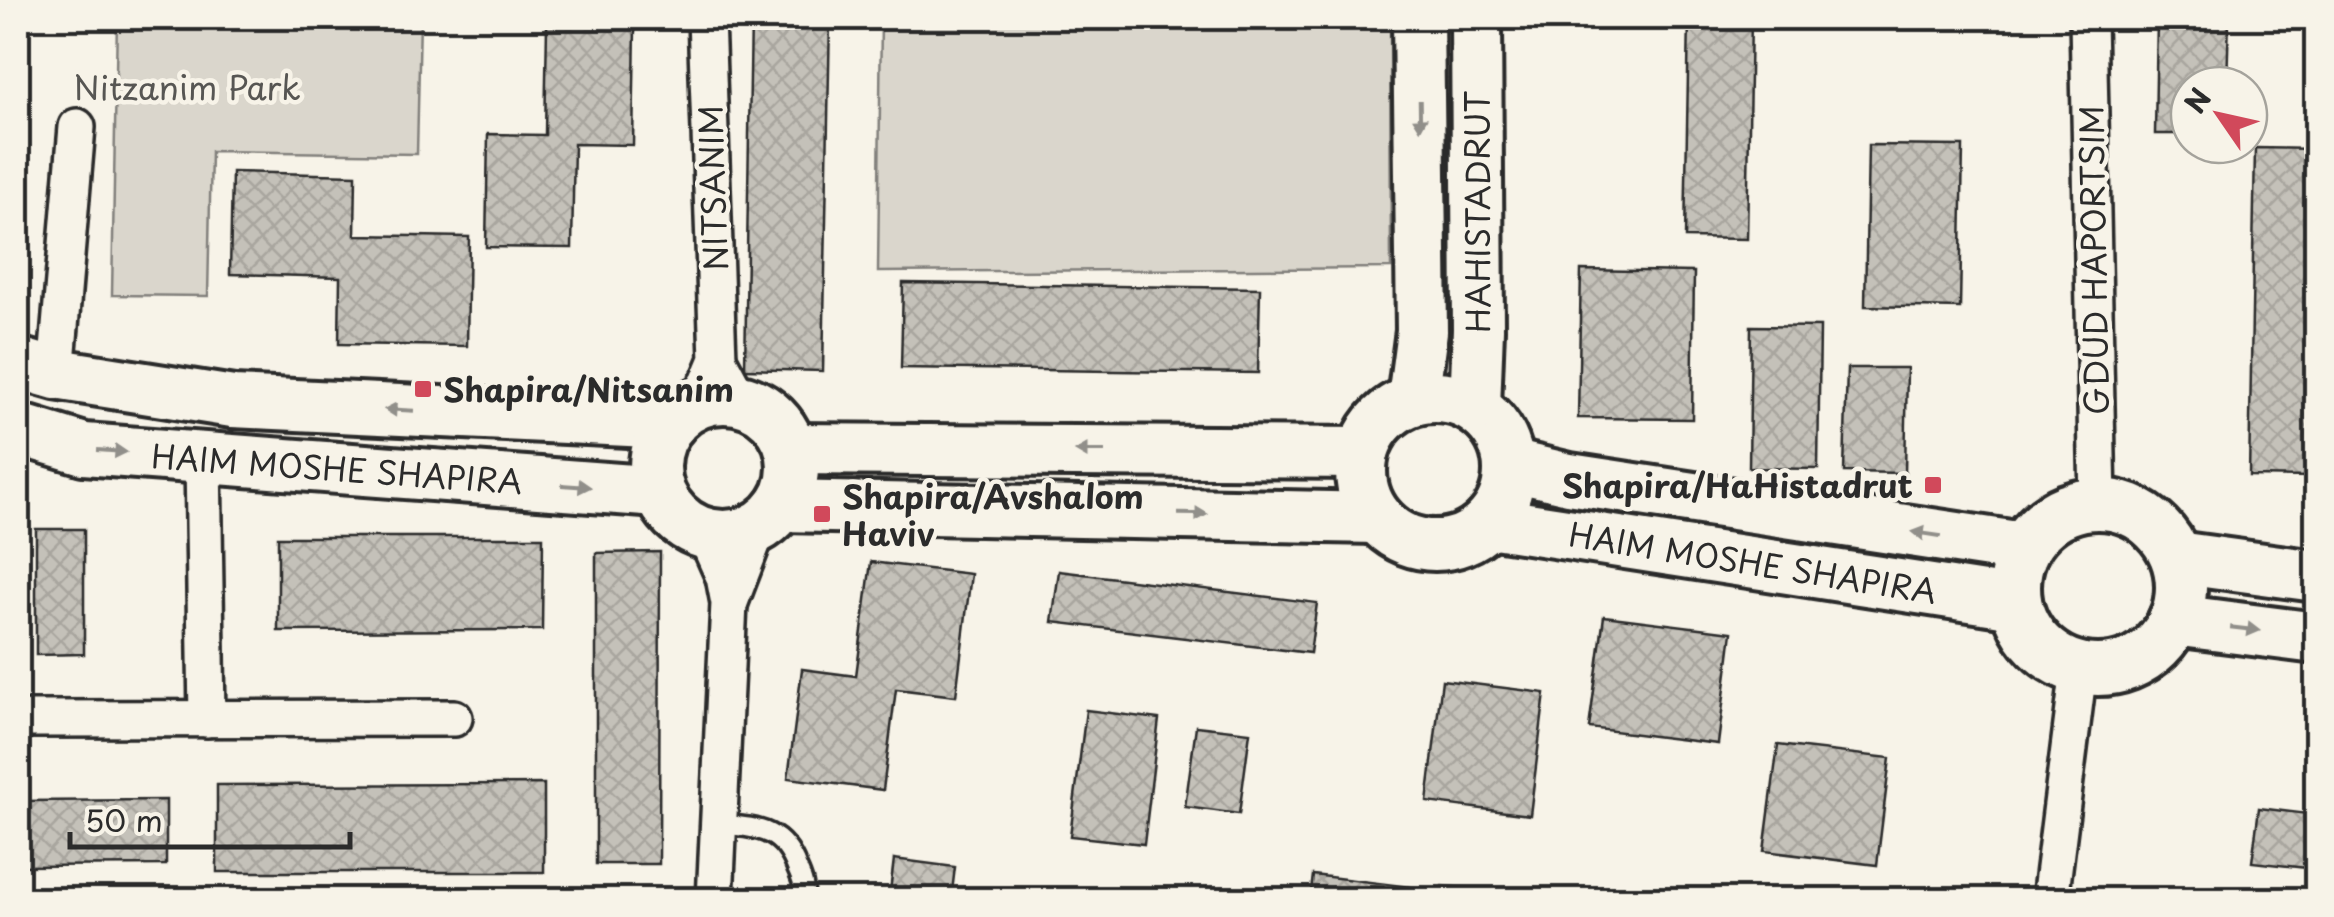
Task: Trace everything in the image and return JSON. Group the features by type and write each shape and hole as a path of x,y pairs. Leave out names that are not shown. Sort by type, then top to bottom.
{"street":[{"name":"NITSANIM","path":"706,18 718,359"},
{"name":"HAHISTADRUT","path":"1413,400 1422,331 1418,18"},
{"name":"HAHISTADRUT","path":"1475,407 1476,18"},
{"name":"GDUD HAPORTSIM","path":"2088,18 2098,503"},
{"path":"36,368 77,127"},
{"path":"718,359 746,402"},
{"path":"718,359 708,384 661,438 656,456 660,492 677,518 705,534 723,536 770,516 1377,518"},
{"name":"HAIM MOSHE SHAPIRA","path":"36,368 232,402 681,415"},
{"path":"1434,396 1475,407 1498,432 1510,465 1501,505 1490,522 1469,537 1445,545 1420,544 1396,534 1377,518 1366,498 1361,476 1363,453 1373,430 1390,411 1413,400 1434,396"},
{"path":"681,415 709,400 746,402 766,412 781,428 790,449 790,488 770,516 729,603"},
{"name":"HAIM MOSHE SHAPIRA","path":"18,429 84,449 660,492"},
{"path":"790,449 1363,453"},
{"path":"203,458 207,719"},
{"name":"HAIM MOSHE SHAPIRA","path":"1510,465 1570,479 2023,548"},
{"path":"2098,503 2122,506 2146,517 2164,535 2176,557 2182,588 2174,620 2163,640 2145,656 2125,666 2079,669 2038,646 2023,626 2014,584 2023,548 2036,530 2054,515 2075,506 2098,503"},
{"name":"HAIM MOSHE SHAPIRA","path":"1490,522 2016,603"},
{"path":"705,534 724,577 729,603 716,900"},
{"path":"2176,557 2316,576"},
{"path":"2174,620 2316,638"},
{"path":"2050,900 2079,669"},
{"path":"31,719 454,718"}],"lane":[{"path":"718,824 764,829 790,848 805,887 804,900"}],"green space":[{"name":"Nitzanim Park","path":"117,18 420,18 417,154 211,151 208,296 112,295"},
{"path":"881,18 1390,18 1391,268 878,272"},
{"path":"1442,886 1535,894 1534,899 1440,899"}],"building":[{"path":"751,18 830,18 823,371 745,369"},
{"path":"1689,18 1751,18 1747,239 1685,238"},
{"path":"2157,18 2229,18 2228,65 2169,65 2169,134 2155,134"},
{"path":"547,25 635,26 633,145 574,144 572,248 486,247 488,134 545,135"},
{"path":"1868,145 1963,146 1960,308 1865,306"},
{"path":"2269,148 2316,149 2316,477 2249,476 2255,165 2269,165"},
{"path":"232,172 356,175 355,235 469,237 467,346 339,344 340,277 230,274"},
{"path":"1581,270 1694,272 1692,419 1578,418"},
{"path":"903,283 1260,288 1258,373 901,368"},
{"path":"1751,326 1820,327 1818,469 1749,468"},
{"path":"1847,368 1907,368 1905,473 1844,472"},
{"path":"36,529 84,529 84,654 36,655"},
{"path":"278,537 543,537 542,630 278,631"},
{"path":"660,552 659,864 596,864 596,553"},
{"path":"871,562 971,574 956,696 896,689 883,790 788,778 802,669 856,676"},
{"path":"1059,571 1317,603 1310,653 1052,622"},
{"path":"1604,616 1732,632 1718,744 1589,728"},
{"path":"1442,680 1545,693 1530,815 1427,802"},
{"path":"1086,710 1159,719 1144,844 1070,836"},
{"path":"1196,726 1250,732 1239,814 1185,807"},
{"path":"1778,745 1890,758 1877,865 1764,851"},
{"path":"544,784 544,872 217,872 217,785"},
{"path":"166,800 166,865 18,866 18,801"},
{"path":"2259,808 2316,815 2316,869 2252,862"},
{"path":"894,859 955,867 951,900 889,900"},
{"path":"1313,875 1419,888 1417,900 1310,900"}],"place":[{"name":"Shapira/Nitsanim","path":"423,389"},
{"name":"Shapira/HaHistadrut","path":"1933,485"},
{"name":"Shapira/Avshalom Haviv","path":"822,514"}]}
